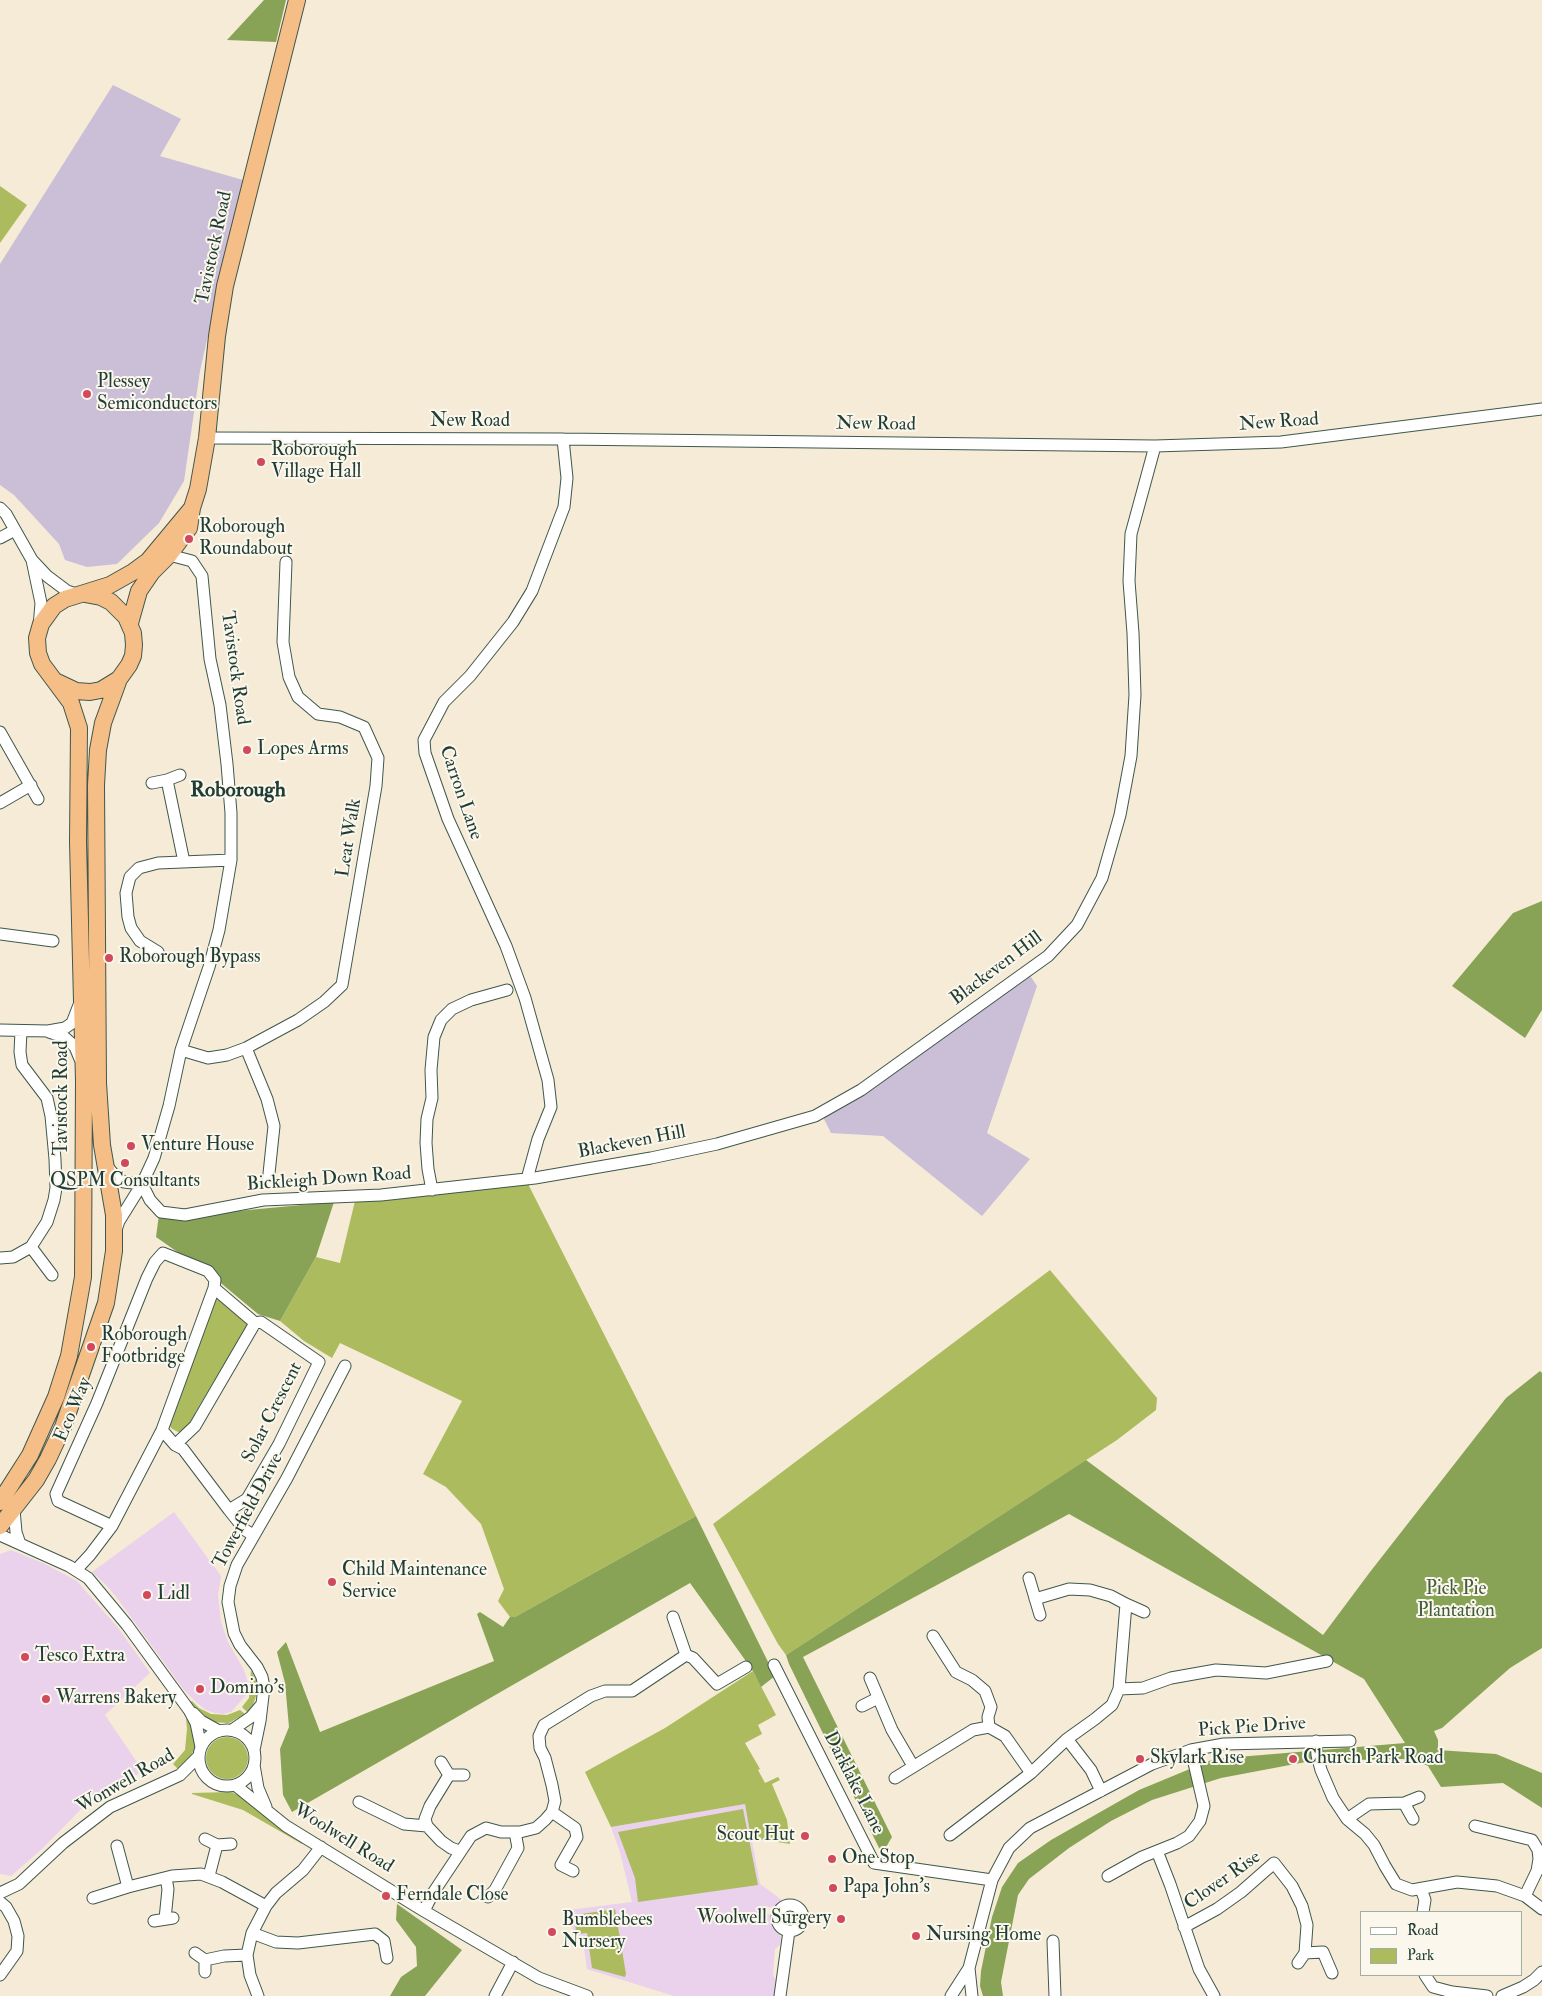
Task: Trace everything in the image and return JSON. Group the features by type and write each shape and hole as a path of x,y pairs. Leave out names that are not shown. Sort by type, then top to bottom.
{"highway":[{"name":"Tavistock Road","path":"7,1505 40,1473 64,1426 106,1303 114,1251 114,1215 105,1164 98,1083 96,785 98,750 103,723 119,679 133,656 134,639 130,623 139,591 152,572 170,555 189,528 207,438 217,336 225,286 297,0"},
{"name":"Tavistock Road","path":"0,1526 7,1505 50,1414 69,1356 84,1277 84,1081 78,842 80,728 72,704 42,664 38,653 39,631 45,618 54,606 65,600 110,585 148,561 192,508"},
{"path":"82,595 101,598 111,602 120,608 130,623"},
{"name":"Tavistock Road","path":"57,682 76,691 90,692 110,685 119,679"}],"street":[{"name":"New Road","path":"207,438 563,439 1155,446 1281,442 1542,409"},
{"name":"Carron Lane","path":"531,1179 538,1140 552,1102 548,1080 525,998 506,946 448,819 425,754 424,740 444,702 470,676 508,628 532,591 564,507 567,478 563,439"},
{"name":"Blackeven Hill","path":"531,1179 651,1158 717,1144 815,1116 861,1090 1048,956 1077,926 1102,878 1120,815 1130,756 1135,695 1134,633 1129,581 1131,534 1155,446"},
{"path":"0,508 32,560 47,576 67,591 82,595"},
{"path":"0,538 15,530"},
{"name":"Tavistock Road","path":"114,1239 119,1221 142,1184 154,1158 169,1106 181,1050 209,967 219,930 231,860 231,813 227,764 220,705 210,659 202,576 192,561 170,555"},
{"path":"32,560 40,603 39,631"},
{"name":"Leat Walk","path":"181,1050 208,1058 246,1048 298,1020 324,1002 342,985 376,786 378,758 364,726 340,717 318,714 298,697 289,677 283,642 286,562"},
{"path":"0,732 38,799"},
{"path":"152,783 180,775"},
{"path":"167,780 184,862"},
{"path":"0,803 31,786"},
{"path":"158,952 140,941 132,928 128,917 126,893 130,877 139,868 158,863 231,860"},
{"path":"0,934 54,941"},
{"path":"0,1030 21,1032 65,1028 72,1023 78,1011 81,984"},
{"path":"432,1190 426,1143 427,1119 432,1098 434,1037 441,1020 452,1008 471,1000 508,990"},
{"path":"48,1031 64,1037 75,1047 79,1055 84,1081"},
{"path":"0,1258 13,1257 31,1246 47,1222 54,1200 55,1159 51,1116 47,1098 22,1065 20,1052 21,1032"},
{"path":"246,1048 267,1099 274,1126 268,1183"},
{"path":"105,1164 116,1177 124,1182 142,1184"},
{"name":"Bickleigh Down Road","path":"142,1184 150,1200 161,1212 185,1215 263,1200 346,1197 531,1179"},
{"path":"31,1246 52,1275"},
{"name":"Eco Way","path":"112,1526 58,1501 56,1494 97,1403 147,1278 155,1262 163,1253 208,1271 215,1284"},
{"path":"76,1570 112,1526 162,1430 215,1284 255,1323 195,1426 175,1445"},
{"name":"Solar Crescent","path":"229,1510 247,1499 279,1444 319,1362 261,1322 255,1323"},
{"name":"Towerfield Drive","path":"254,1750 262,1704 262,1677 234,1633 228,1602 230,1586 237,1565 299,1455 345,1366"},
{"path":"162,1430 175,1445 184,1448 229,1510 245,1530 253,1535"},
{"path":"7,1505 20,1544"},
{"path":"0,1535 76,1570 88,1578 109,1602 190,1710 201,1721 219,1731"},
{"path":"0,1544 20,1544"},
{"path":"1029,1578 1040,1615"},
{"path":"1034,1598 1069,1589 1090,1590 1111,1596 1144,1612"},
{"path":"950,1834 1031,1773 1067,1739 1095,1720 1112,1705 1119,1689 1126,1604"},
{"path":"673,1617 686,1655 693,1658 717,1684 746,1667"},
{"path":"933,1636 956,1672 972,1680 985,1691 991,1707 988,1716 989,1727"},
{"path":"424,1911 433,1893 471,1836 486,1828 501,1832 514,1832 536,1828 552,1812 555,1801 552,1785 545,1758 540,1748 539,1736 544,1725 590,1696 605,1691 632,1691 686,1655"},
{"path":"1119,1689 1143,1688 1171,1678 1216,1670 1266,1673 1327,1661"},
{"name":"Darklake Lane","path":"774,1666 874,1863 992,1880"},
{"path":"870,1678 903,1752 913,1766"},
{"path":"862,1706 878,1698"},
{"path":"200,1751 207,1738 219,1731 232,1730 251,1717 262,1704"},
{"path":"190,1710 196,1723 201,1768 208,1779 218,1785 235,1785 247,1778 254,1765 254,1750 246,1737 232,1730"},
{"path":"895,1778 973,1730 989,1727 1005,1736 1031,1773"},
{"path":"1067,1739 1091,1770 1101,1791"},
{"path":"1316,1741 1316,1754 1333,1798 1346,1819 1366,1834 1374,1845 1380,1868 1396,1884 1412,1890 1458,1882 1497,1886 1525,1896 1542,1909"},
{"name":"Pick Pie Drive","path":"951,1996 969,1968 992,1880 1009,1848 1030,1828 1152,1764 1191,1750 1224,1744 1350,1741"},
{"path":"1108,1876 1142,1857 1189,1836 1200,1821 1204,1806 1191,1750"},
{"name":"Wonwell Road","path":"0,1893 19,1884 63,1843 110,1807 180,1775 200,1751"},
{"path":"441,1762 450,1775"},
{"name":"Woolwell Road","path":"254,1765 258,1788 267,1809"},
{"path":"450,1775 464,1775"},
{"path":"450,1775 430,1806 425,1819 427,1826 442,1841 451,1848 460,1851"},
{"name":"Woolwell Road","path":"235,1785 286,1826 424,1911 539,1978 586,1996"},
{"path":"1346,1819 1369,1804 1404,1802 1419,1797"},
{"path":"359,1802 404,1824 427,1826"},
{"path":"1404,1802 1413,1818"},
{"path":"552,1812 575,1828 577,1837 561,1865 573,1871"},
{"path":"1475,1826 1532,1840 1538,1850 1539,1859 1537,1871 1525,1896"},
{"path":"505,1897 491,1894 518,1848 514,1832"},
{"path":"205,1839 217,1845 230,1844"},
{"path":"210,1876 217,1845"},
{"path":"117,1846 128,1887"},
{"path":"258,1996 250,1976 247,1955 252,1933 266,1906 276,1893 303,1870 321,1847"},
{"path":"1157,1851 1198,1969 1214,1996"},
{"name":"Clover Rise","path":"1184,1927 1217,1909 1241,1892 1274,1864 1292,1886 1302,1906 1307,1925 1306,1952"},
{"path":"93,1898 166,1878 201,1874 210,1876 266,1906"},
{"path":"164,1919 168,1889 166,1878"},
{"path":"1421,1889 1424,1900 1423,1911"},
{"path":"0,1902 6,1907 14,1920 18,1936 17,1951 0,1975"},
{"path":"780,1996 789,1931"},
{"path":"252,1933 276,1942 298,1943 375,1934 384,1941 387,1958"},
{"path":"1053,1941 1055,1996"},
{"path":"1298,1963 1306,1952 1323,1952 1332,1973"},
{"path":"195,1953 205,1960 224,1956 247,1955"},
{"path":"205,1960 205,1972"},
{"path":"495,1996 513,1962"},
{"name":"Pick Pie Drive","path":"969,1968 972,1996"},
{"path":"1502,1996 1523,1987 1542,1972"},
{"path":"1426,1976 1434,1987 1452,1992 1488,1996"}],"shaded area":[{"path":"113,85 181,119 160,156 243,180 200,371 184,481 159,523 117,564 87,567 65,560 59,544 14,495 0,485 0,264"},
{"path":"1029,974 1037,986 987,1133 1030,1159 982,1216 883,1136 831,1133 823,1117"},
{"path":"174,1512 221,1576 218,1595 221,1622 228,1642 244,1670 248,1683 246,1695 231,1712 223,1714 206,1710 184,1690 117,1598 92,1572"},
{"path":"11,1550 43,1563 77,1581 119,1629 150,1673 105,1715 143,1771 85,1805 42,1849 11,1876 0,1874 0,1554"},
{"path":"745,1804 760,1884 782,1900 773,1908 764,1906 764,1912 770,1915 773,1928 781,1937 780,1945 775,1949 773,1975 776,1980 774,1996 674,1996 587,1969 582,1935 574,1936 569,1910 632,1902 620,1852 611,1827"}],"green space":[{"path":"264,0 286,0 276,42 227,40"},
{"path":"0,186 27,205 0,243"},
{"path":"1542,901 1542,1010 1525,1038 1452,986 1513,913"},
{"path":"527,1182 696,1516 515,1617 510,1617 498,1601 504,1589 481,1524 446,1487 423,1474 462,1401 340,1343 332,1358 304,1341 280,1321 316,1257 340,1263 355,1201"},
{"path":"334,1202 316,1257 280,1321 258,1314 216,1279 156,1237 159,1214 173,1217"},
{"path":"1050,1270 1157,1398 1156,1410 1117,1440 786,1655 778,1644 713,1524"},
{"path":"218,1299 249,1326 241,1336 195,1413 197,1415 187,1430 181,1433 171,1428 169,1424 215,1300"},
{"name":"Pick Pie Plantation","path":"1540,1371 1542,1373 1542,1648 1510,1668 1442,1728 1434,1731 1438,1740 1438,1750 1496,1754 1542,1773 1542,1808 1503,1783 1441,1787 1428,1766 1417,1761 1402,1759 1311,1761 1221,1778 1152,1800 1111,1821 1069,1848 1029,1879 1018,1895 1001,1982 1003,1996 983,1996 980,1986 981,1971 992,1917 1002,1887 1018,1863 1051,1840 1139,1790 1214,1759 1405,1743 1364,1679 1069,1514 803,1657 892,1837 882,1854 786,1655 1086,1460 1323,1635 1506,1398"},
{"path":"696,1516 775,1676 761,1687 753,1671 690,1583 292,1812 283,1795 280,1749 289,1727 285,1683 277,1652 286,1642 320,1732 494,1661 477,1614 480,1612 503,1627 510,1617 515,1617"},
{"path":"251,1670 257,1682 257,1693 253,1705 247,1712 242,1707 249,1698"},
{"path":"753,1671 776,1715 758,1725 762,1734 745,1743 760,1769 758,1770 765,1783 778,1777 780,1780 772,1784 787,1820 790,1844 751,1838 745,1804 611,1827 585,1772 665,1728"},
{"path":"192,1701 199,1708 211,1714 227,1715 240,1710 245,1714 229,1723 209,1722 199,1715 190,1702"},
{"path":"186,1718 190,1721 195,1746 191,1757 178,1769 173,1764 185,1750"},
{"path":"223,1737 231,1737 242,1743 248,1758 242,1773 231,1779 223,1779 212,1773 206,1762 206,1754 212,1743"},
{"path":"230,1792 242,1796 275,1825 302,1842 302,1844 243,1810 192,1794"},
{"path":"743,1809 758,1885 638,1902 635,1878 618,1832"},
{"path":"397,1904 462,1950 425,1996 390,1996 401,1977 417,1966 416,1947 396,1920"},
{"path":"615,1909 625,1977 592,1968 587,1933 576,1934 575,1915"}],"place":[{"name":"Plessey Semiconductors","path":"87,394"},
{"name":"Roborough Village Hall","path":"261,462"},
{"name":"Roborough Roundabout","path":"189,539"},
{"name":"Lopes Arms","path":"247,750"},
{"name":"Roborough Bypass","path":"109,958"},
{"name":"Venture House","path":"131,1146"},
{"name":"QSPM Consultants","path":"125,1163"},
{"name":"Roborough Footbridge","path":"91,1347"},
{"name":"Child Maintenance Service","path":"332,1582"},
{"name":"Lidl","path":"147,1595"},
{"name":"Tesco Extra","path":"25,1657"},
{"name":"Domino's","path":"200,1689"},
{"name":"Warrens Bakery","path":"46,1699"},
{"name":"Skylark Rise","path":"1140,1759"},
{"name":"Church Park Road","path":"1293,1759"},
{"name":"Scout Hut","path":"805,1836"},
{"name":"One Stop","path":"832,1859"},
{"name":"Papa John's","path":"833,1888"},
{"name":"Ferndale Close","path":"386,1896"},
{"name":"Woolwell Surgery","path":"841,1919"},
{"name":"Bumblebees Nursery","path":"552,1932"},
{"name":"Nursing Home","path":"916,1936"}],"district":[{"name":"Roborough","path":"238,791"}]}
